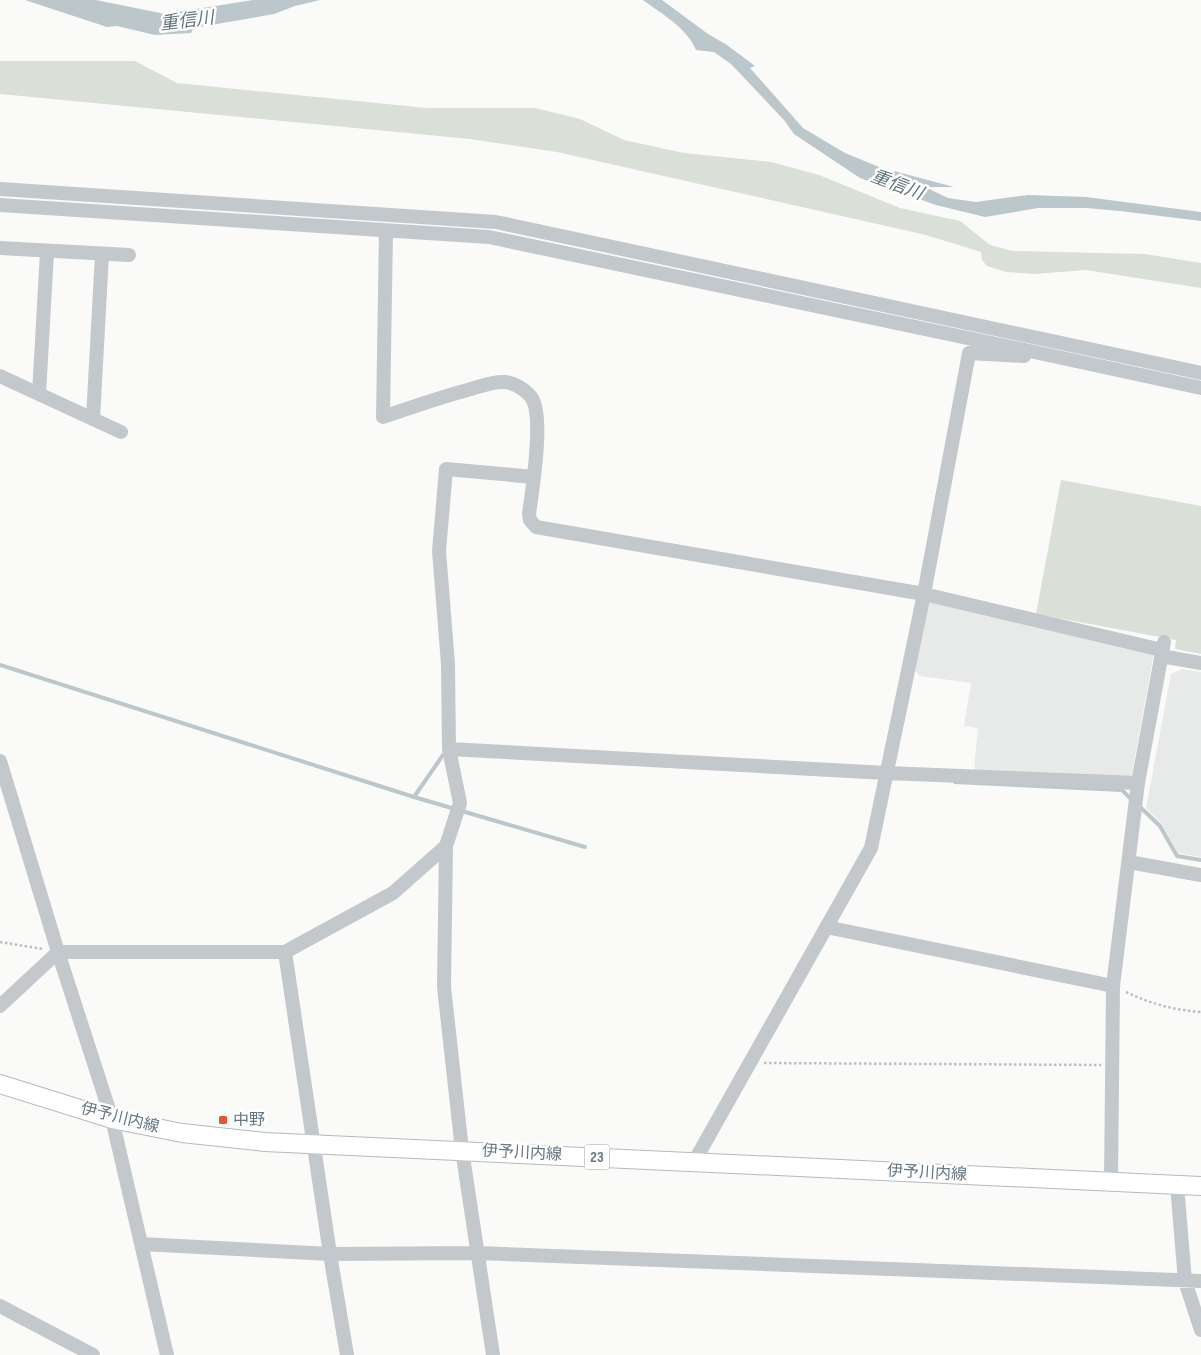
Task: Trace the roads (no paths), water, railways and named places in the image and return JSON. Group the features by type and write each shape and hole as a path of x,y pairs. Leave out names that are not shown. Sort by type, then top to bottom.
{"main road":[{"name":"伊予川内線","path":"0,1084 112,1119 182,1133 265,1142 1201,1186"}],"street":[{"path":"0,190 496,222 1127,359 1201,373"},
{"path":"0,205 490,237 1201,388"},
{"path":"386,231 383,417 484,385 504,382 514,384 532,397 536,413 534,477 529,514 530,520 536,527 924,594 1163,649 1201,663"},
{"path":"0,248 129,255"},
{"path":"39,394 47,252"},
{"path":"94,419 102,254"},
{"path":"694,1162 871,848 924,594 969,353 1000,356 1127,359"},
{"path":"0,376 121,432"},
{"path":"493,1355 462,1150 444,987 446,846 460,803 449,749 448,664 439,551 446,470 534,477"},
{"path":"1111,1182 1113,986 1130,862 1138,783 1163,649"},
{"path":"449,749 886,773 1138,783"},
{"path":"0,760 58,952 112,1119 167,1355"},
{"path":"0,1006 58,952 285,952 393,893 446,846"},
{"path":"1130,862 1201,874"},
{"path":"826,927 1113,986"},
{"path":"285,952 347,1355"},
{"path":"1177,1185 1185,1281 1201,1330"},
{"path":"141,1244 330,1254 478,1253 1201,1281"},
{"path":"0,1306 93,1355"}],"water":[{"name":"重信川","path":"25,0 96,0 165,14 253,0 320,0 295,6 274,14 194,28 191,33 155,35 117,26 107,27"},
{"name":"重信川","path":"643,0 662,0 755,66 750,68 803,128 845,153 879,167 954,187 925,187 948,198 976,202 1028,195 1086,197 1201,212 1201,221 1086,208 1038,208 985,217 936,205 860,178 794,134 784,120 731,64 714,52 696,50 687,35 680,28"}],"waterway":[{"path":"0,665 414,797 443,755 447,755"},
{"path":"955,782 1122,790 1132,800"},
{"path":"414,797 585,847"},
{"path":"1139,806 1160,826 1177,856 1201,860"}],"place":[{"name":"中野","path":"223,1120"}]}
